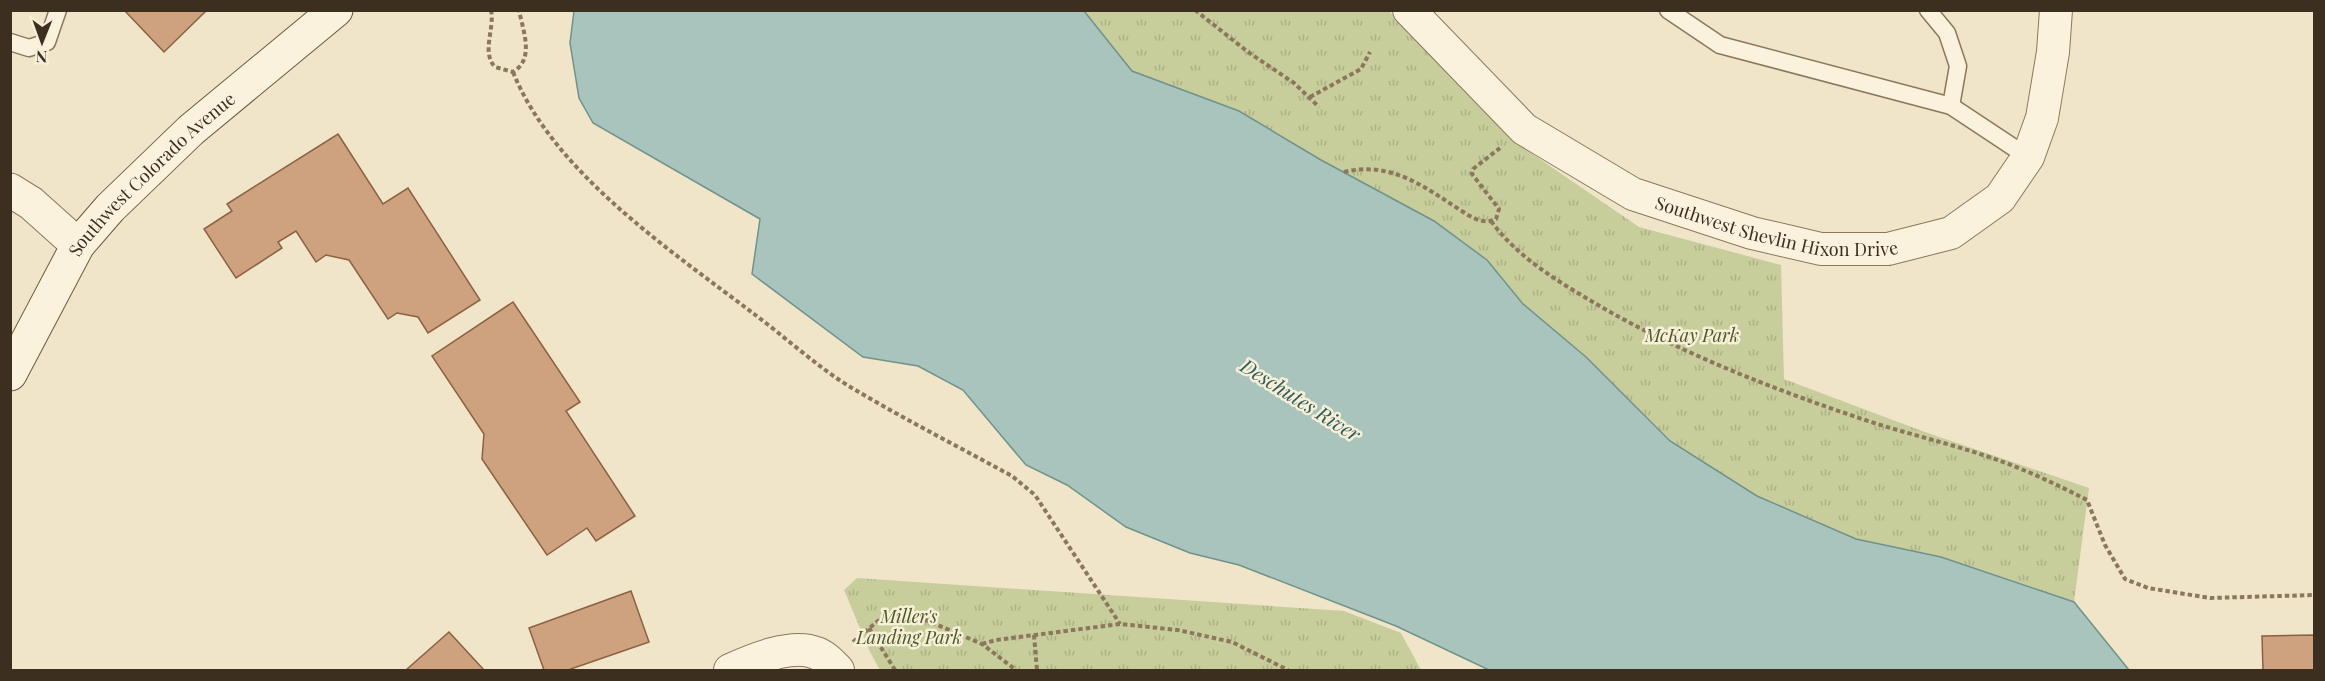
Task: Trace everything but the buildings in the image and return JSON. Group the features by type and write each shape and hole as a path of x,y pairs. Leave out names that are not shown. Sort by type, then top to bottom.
{"main road":[{"name":"Southwest Colorado Avenue","path":"10,374 78,244 110,208 191,130 336,10"},
{"path":"10,190 31,203 78,244"}],"street":[{"name":"Southwest Shevlin Hixon Drive","path":"1409,10 1524,129 1633,194 1752,233 1821,249 1888,249 1951,233 2000,198 2028,157 2042,118 2053,51 2056,10"},
{"path":"730,670 747,662 779,653 803,650 816,653 834,666"}],"lane":[{"path":"10,42 29,48 47,42 57,10"},
{"path":"1668,10 1720,45 1951,106 2028,157"},
{"path":"1928,10 1947,33 1958,66 1951,106"}],"path":[{"path":"491,10 489,59 495,67 513,72"},
{"path":"513,72 521,65 526,55 519,10"},
{"path":"1195,10 1310,97 1319,107"},
{"path":"1310,97 1361,69 1370,52"},
{"path":"513,72 519,87 543,126 603,195 679,257 850,387 1012,476 1035,495 1120,624"},
{"path":"1344,172 1359,169 1382,170 1405,176 1468,215 1491,221 1496,219 1499,209 1496,202 1474,180 1473,169 1524,129"},
{"path":"1491,221 1514,248 1558,282 1641,330 1744,376 1866,420 1984,455 2046,479 2087,500 2105,545 2125,579 2148,588 2210,598 2314,595"},
{"path":"896,670 869,628 885,615 914,615 982,644 1016,670"},
{"path":"982,644 996,640 1120,624 1178,630 1232,642 1288,670"},
{"path":"1034,635 1037,670"}],"green space":[{"name":"McKay Park","path":"1084,11 1389,11 1531,153 1639,227 1781,265 1784,379 1922,431 2089,488 2074,602 1941,557 1856,539 1757,496 1670,441 1586,357 1523,304 1486,260 1434,221 1321,160 1239,111 1132,71"},
{"name":"Miller's Landing Park","path":"857,578 1344,611 1401,633 1421,670 880,670 844,590"}],"water":[{"name":"Deschutes River","path":"574,11 1084,11 1132,71 1239,111 1321,160 1434,221 1487,260 1523,304 1586,357 1670,441 1757,496 1856,539 1941,557 2074,602 2129,670 1489,670 1396,626 1239,565 1190,553 1126,527 1067,485 1026,465 963,390 918,366 863,357 752,274 760,219 593,123 579,98 570,43"}]}
